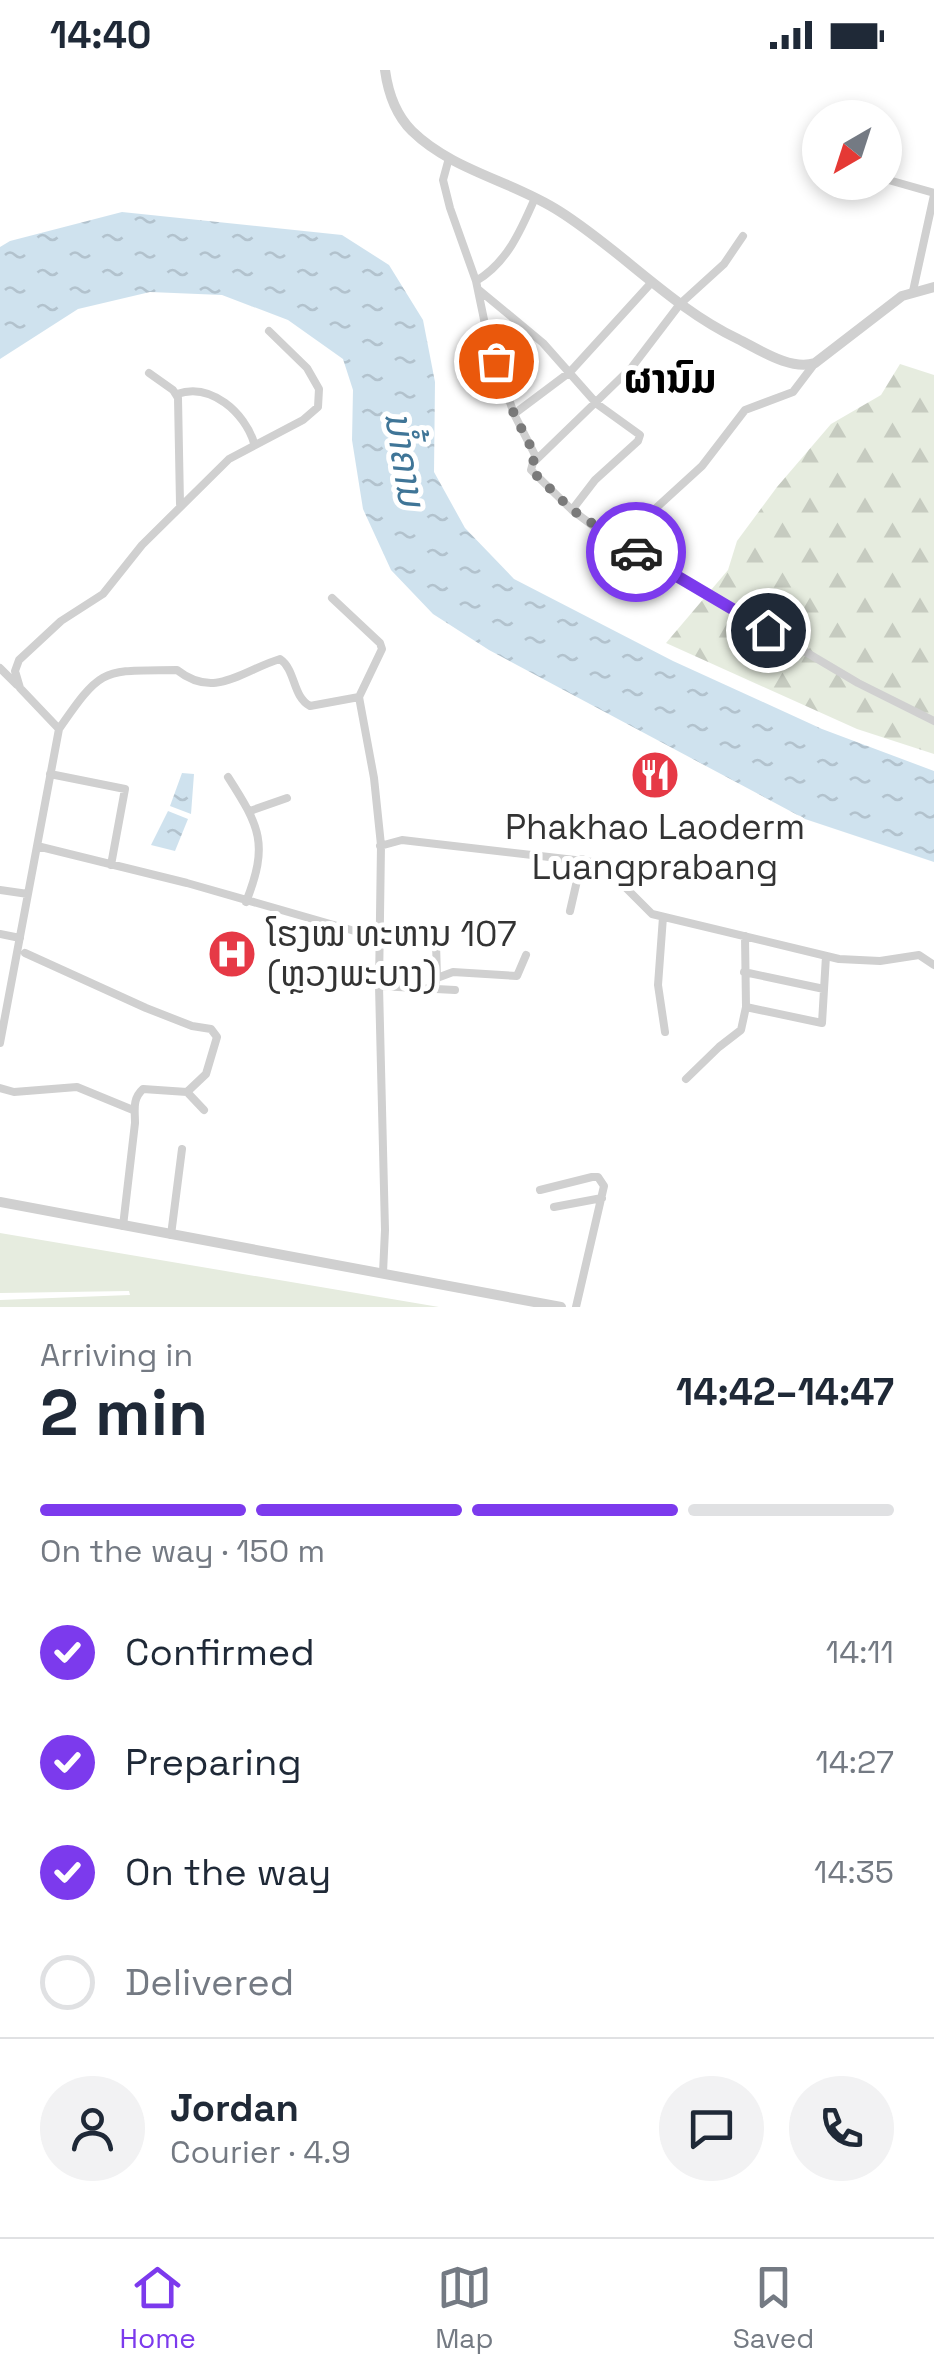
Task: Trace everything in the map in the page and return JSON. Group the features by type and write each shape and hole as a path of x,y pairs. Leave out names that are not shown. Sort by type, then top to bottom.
{"street":[{"path":"384,70 402,118 419,137 449,158 560,211 680,304 725,333 799,366 816,363"},
{"path":"449,158 444,180 462,248 477,285 487,334 514,414 535,461"},
{"path":"902,184 934,194 913,291"},
{"path":"477,285 520,234 535,198"},
{"path":"743,236 724,264 680,304 632,367 535,461 531,470 572,510 623,544 858,683 934,721"},
{"path":"514,414 570,372 652,282"},
{"path":"477,285 543,342 597,404 640,438 595,480 572,510"},
{"path":"623,544 644,518 694,476 745,410 793,392 816,363 888,306 913,291 934,287"},
{"path":"20,688 16,672 19,660 61,621 103,594 180,504 229,459 303,420 318,407 320,389 307,368 268,331"},
{"path":"148,373 177,394"},
{"path":"177,394 187,390 220,399 244,420 254,444"},
{"path":"177,394 180,504"},
{"path":"332,598 382,649 360,697 374,778 380,846 379,986 386,1230 383,1273"},
{"path":"0,1042 59,728 96,680 115,671 177,670 186,680 217,682 254,672 280,659 286,663 304,703 319,707 360,697"},
{"path":"0,668 59,728"},
{"path":"50,774 125,790 111,864"},
{"path":"228,776 256,822 258,870 246,902"},
{"path":"250,811 287,798"},
{"path":"380,846 402,840 601,863 652,914 826,956 880,961 919,956 934,965"},
{"path":"37,846 379,938"},
{"path":"570,911 582,859"},
{"path":"0,890 28,894"},
{"path":"663,917 658,984 666,1032"},
{"path":"0,934 20,938"},
{"path":"686,1079 718,1046 741,1030 746,1007 745,936"},
{"path":"434,988 436,943"},
{"path":"26,953 146,1008 192,1026 212,1029 217,1037 213,1058 206,1074 187,1092"},
{"path":"437,978 453,972 517,976 526,955"},
{"path":"746,1007 823,1022 826,956"},
{"path":"744,972 824,988"},
{"path":"379,986 455,990"},
{"path":"0,1088 14,1092 77,1086 133,1110"},
{"path":"122,1226 135,1123 133,1110 143,1089 187,1092 204,1110"},
{"path":"171,1235 182,1149"},
{"path":"540,1190 598,1176 605,1190 576,1307"},
{"path":"554,1207 602,1198"},
{"path":"0,1202 561,1307"}],"green space":[{"path":"900,364 934,375 934,754 857,729 666,643 728,570 737,541 777,487 831,424 881,395"},
{"path":"0,1233 439,1307 0,1307 0,1300 130,1295 129,1291 0,1293"}],"water":[{"name":"ນ້ຳຄານ","path":"122,212 342,235 389,265 423,320 435,382 434,472 465,528 514,579 673,661 822,729 934,771 934,862 805,819 489,650 433,614 391,570 363,509 352,440 353,390 343,359 288,320 222,295 150,292 78,309 0,359 0,247 10,241"},
{"path":"182,773 194,774 191,814 170,806"},
{"path":"168,811 188,819 175,851 151,845"}],"way so far":[{"path":"496,361 514,414 535,455 531,470 572,510 636,552"}],"place":[{"name":"Phakhao Laoderm Luangprabang","path":"655,775"},
{"name":"ໂຮງໝ ທະຫານ 107 (ຫຼວງພະບາງ)","path":"232,954"}],"district":[{"name":"ຜານົມ","path":"670,379"}],"route":[{"path":"636,552 768,630"}]}
